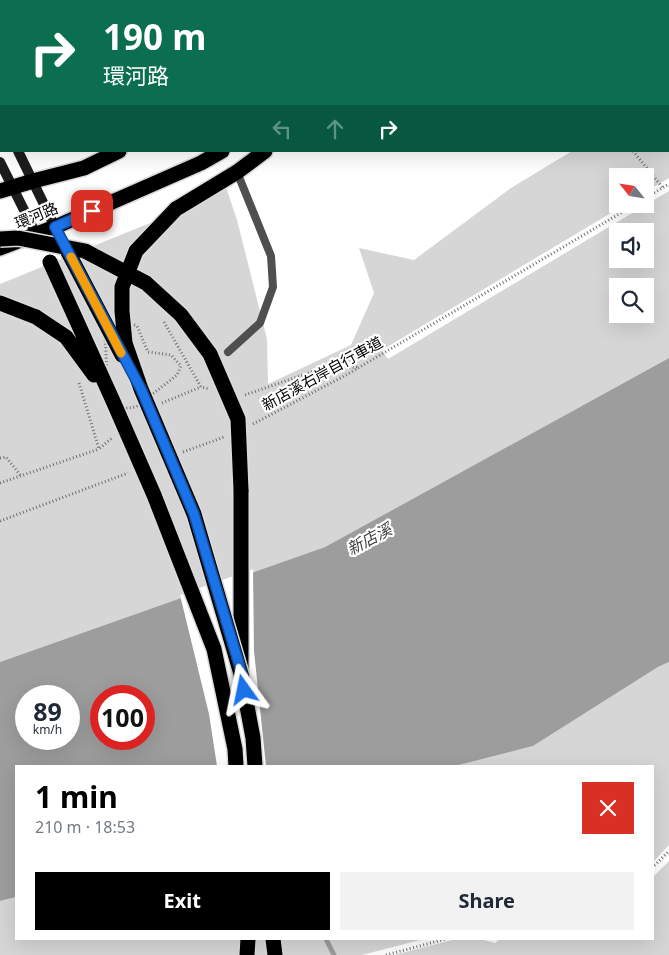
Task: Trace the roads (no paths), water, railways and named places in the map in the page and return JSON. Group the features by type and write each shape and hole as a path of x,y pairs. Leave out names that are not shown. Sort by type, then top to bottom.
{"highway":[{"name":"環河路","path":"6,189 84,168 117,152"},
{"name":"環河路","path":"0,248 55,227 201,163 220,152"},
{"path":"255,765 253,738 242,674 194,514 141,389 124,343 122,287 136,251 176,209 237,172 265,152"},
{"path":"55,227 141,389"},
{"path":"36,234 113,401 154,496 214,649 236,765"},
{"path":"0,239 18,238 85,251 146,283 181,315 210,354 238,419 242,490 242,674"},
{"path":"0,303 36,318 66,337 113,401"},
{"path":"266,940 266,955"},
{"path":"273,940 275,955"}],"street":[{"path":"18,152 55,227"},
{"path":"0,162 6,189 36,234"}],"lane":[{"path":"228,352 260,323 273,287 272,256 237,172"}],"water":[{"name":"新店溪","path":"669,358 669,662 658,667 533,746 459,765 15,765 15,897 0,901 0,662 325,547"}],"waterway":[{"path":"326,940 334,955"}]}
